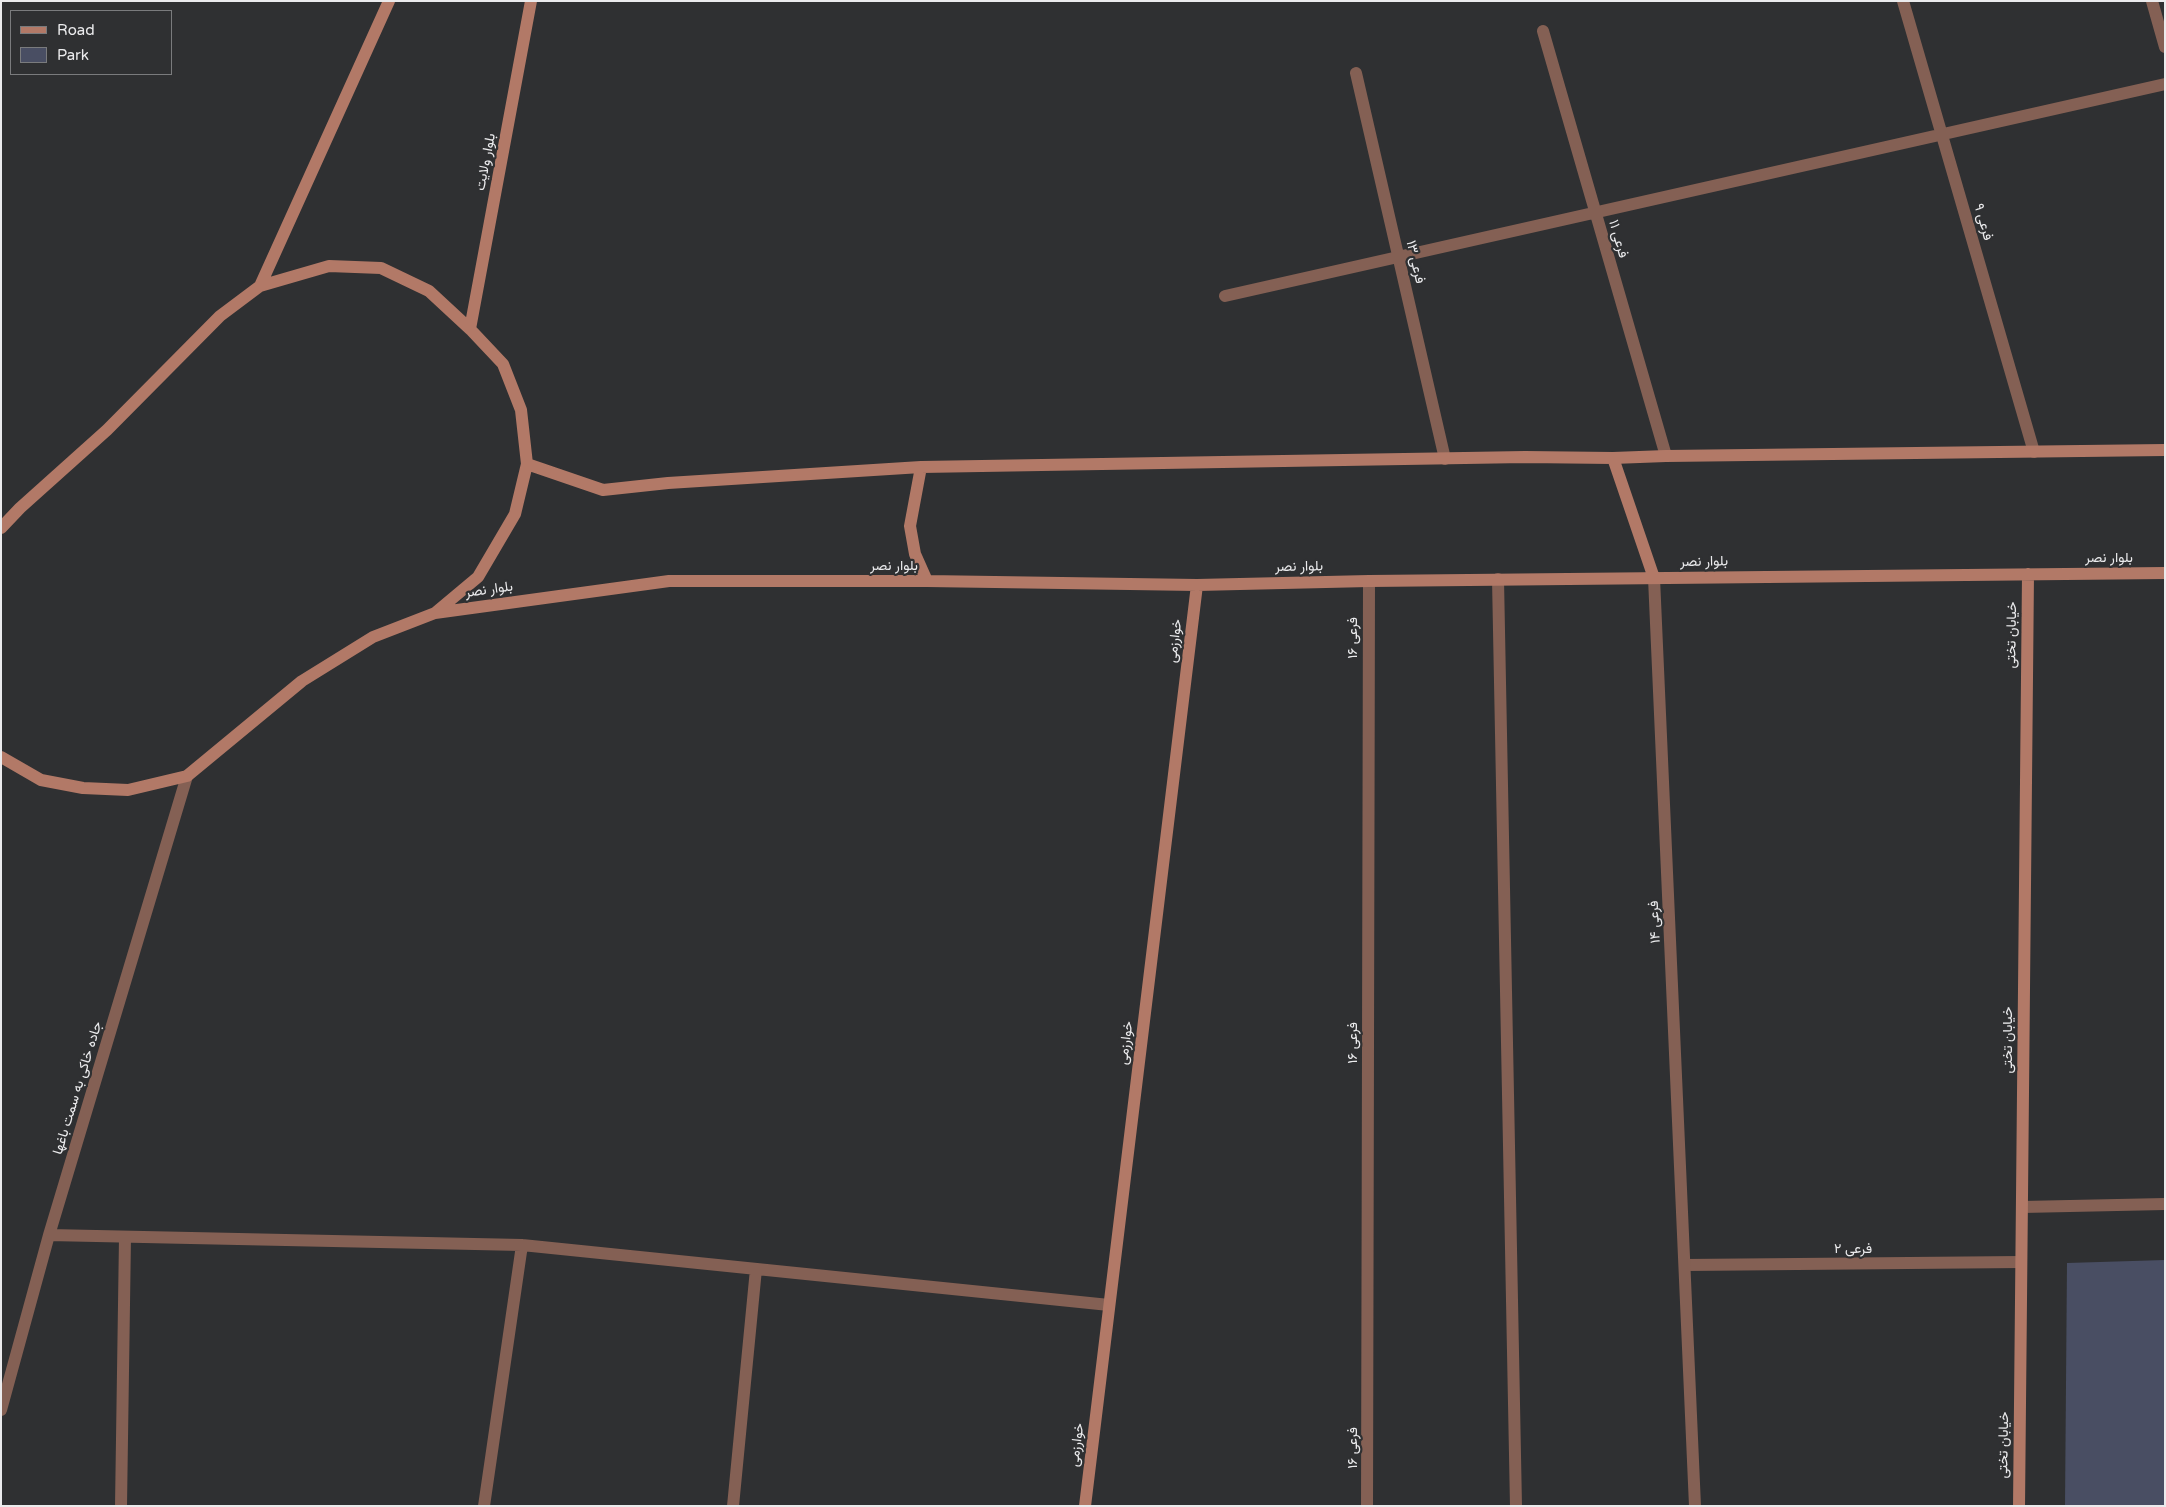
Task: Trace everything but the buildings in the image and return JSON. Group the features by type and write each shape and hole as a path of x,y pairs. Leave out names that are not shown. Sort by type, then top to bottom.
{"main road":[{"path":"260,286 389,1"},
{"name":"بلوار ولایت","path":"470,328 531,1"},
{"path":"1,528 20,508 107,430 220,316 260,286 329,266 381,268 429,291 470,328 503,364 521,410 527,464 515,514 478,577 435,612 373,637 302,681 187,776 128,790 83,788 40,780 1,757"},
{"path":"527,464 603,490 668,483 921,467 1445,458 1613,458 2165,450"},
{"path":"1613,458 1654,578"},
{"path":"921,467 910,526 914,554 927,581"},
{"name":"بلوار نصر","path":"435,612 669,582 927,581 1197,585 1368,581 2165,573"},
{"name":"خیابان تختی","path":"2018,1506 2028,574"},
{"name":"خوارزمی","path":"1085,1506 1197,585"}],"street":[{"name":"فرعی ۹","path":"1903,1 2034,452"},
{"path":"2152,1 2165,47"},
{"name":"فرعی ۱۱","path":"1543,31 1666,456"},
{"name":"فرعی ۱۳","path":"1356,73 1445,458"},
{"path":"1226,296 2165,84"},
{"name":"فرعی ۱۴","path":"1654,578 1695,1506"},
{"path":"1498,580 1516,1506"},
{"name":"فرعی ۱۶","path":"1368,581 1368,1506"},
{"name":"جاده خاکی به سمت باغها","path":"1,1410 49,1235 187,776"},
{"path":"2022,1207 2165,1204"},
{"path":"49,1235 522,1245 1110,1305"},
{"path":"121,1506 126,1237"},
{"path":"484,1506 522,1245"},
{"name":"فرعی ۲","path":"1685,1265 2021,1262"},
{"path":"733,1506 756,1269"}],"green space":[{"path":"2165,1260 2165,1506 2065,1506 2067,1263"}]}
